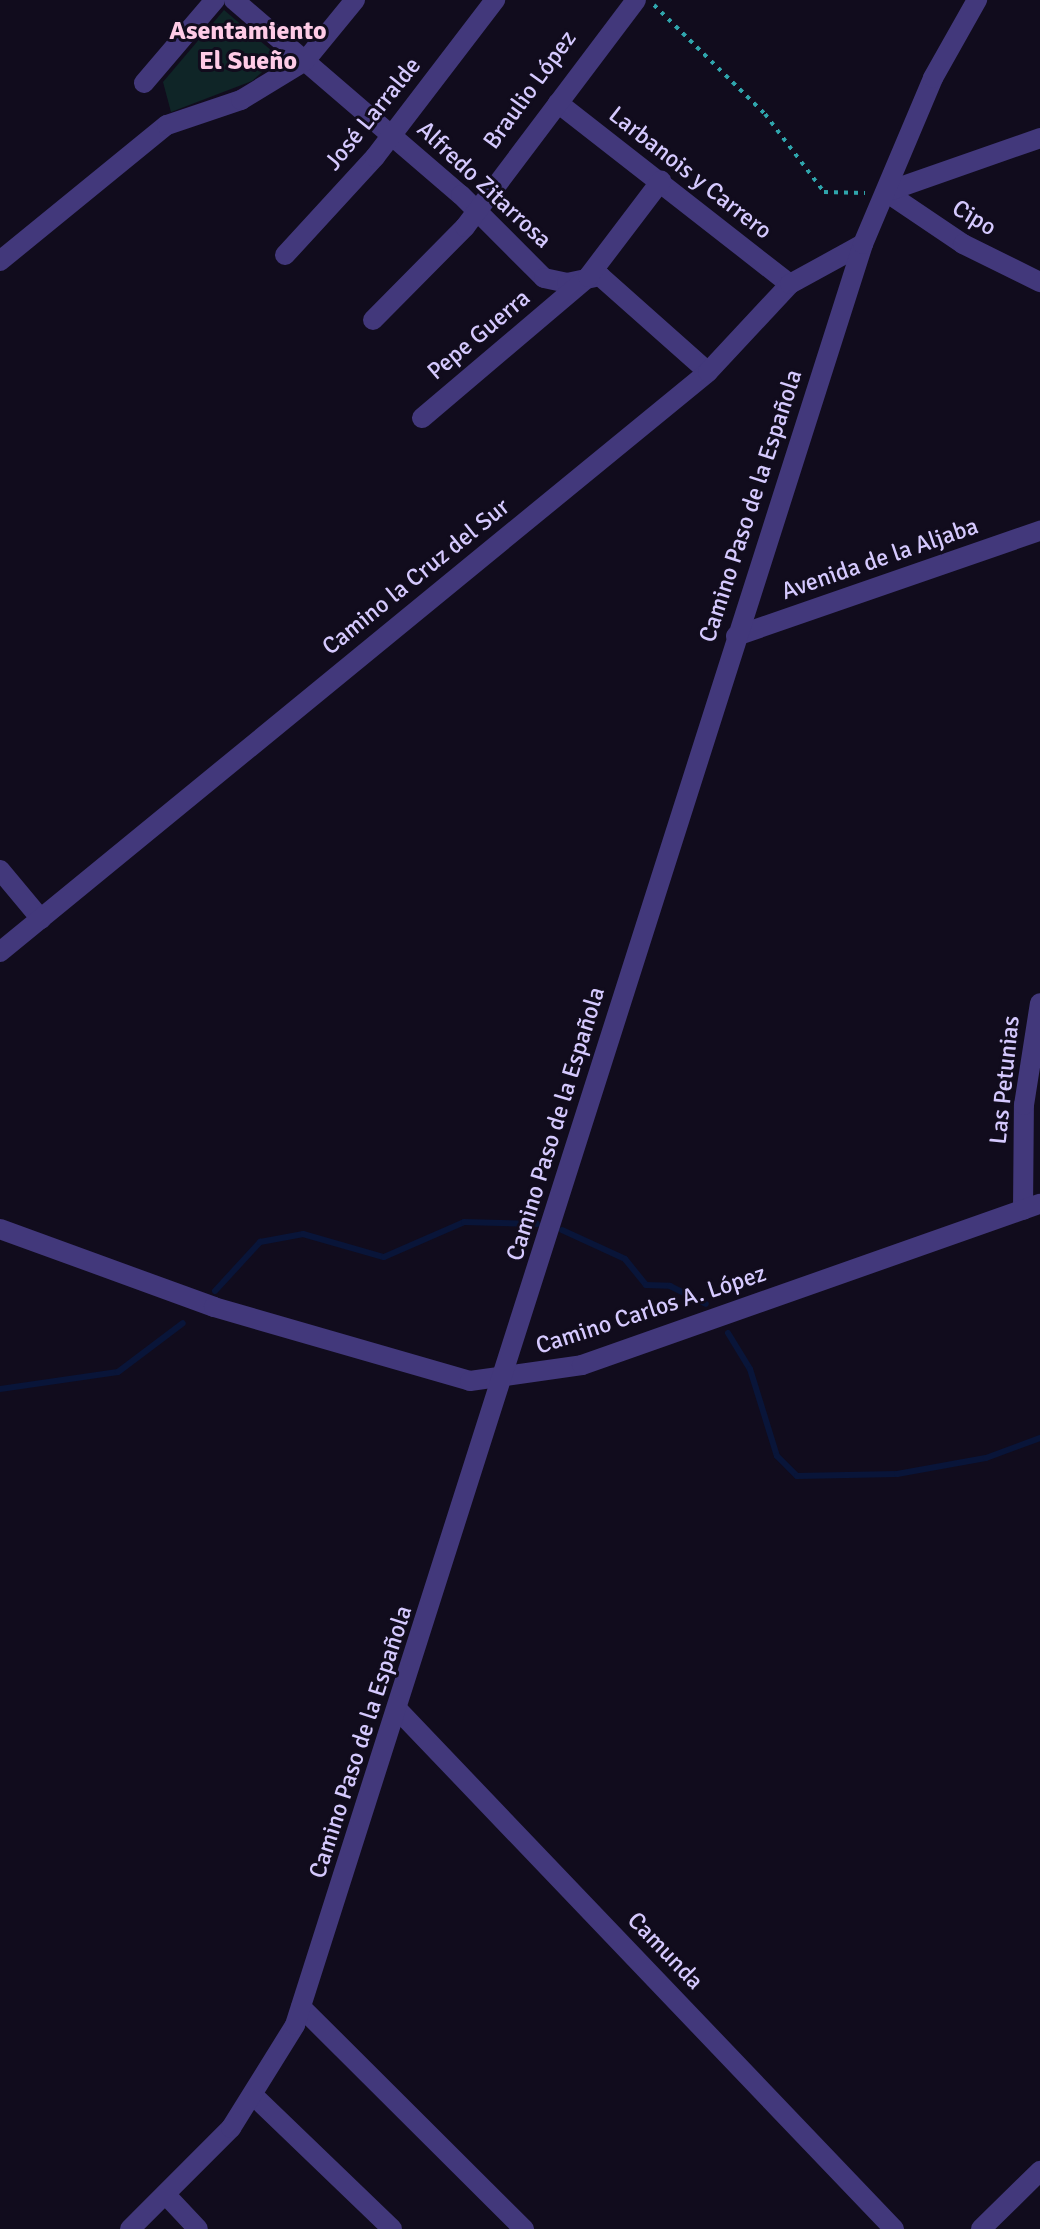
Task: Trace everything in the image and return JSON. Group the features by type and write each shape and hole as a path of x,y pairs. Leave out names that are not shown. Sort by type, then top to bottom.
{"street":[{"path":"144,83 215,0"},
{"name":"Alfredo Zitarrosa","path":"234,0 474,207 544,278 600,276 708,372"},
{"path":"0,261 167,125 241,100 305,61 355,0"},
{"name":"José Larralde","path":"285,255 391,133 495,0"},
{"name":"Braulio López","path":"373,320 465,227 474,207 636,0"},
{"name":"Camino Paso de la Española","path":"130,2229 167,2196 255,2097 301,2007 863,244 933,78 977,0"},
{"name":"Larbanois y Carrero","path":"558,103 790,284"},
{"path":"886,192 1040,138"},
{"name":"Pepe Guerra","path":"422,418 588,277 661,181"},
{"name":"Cipo","path":"886,192 963,244 1040,282"},
{"name":"Camino la Cruz del Sur","path":"0,952 708,372 790,284 863,244"},
{"name":"Avenida de la Aljaba","path":"736,636 1040,531"},
{"path":"0,870 41,919"},
{"name":"Las Petunias","path":"1032,1207 1024,1105 1040,1003"},
{"name":"Camino Carlos A. López","path":"0,1229 421,1372 503,1380 582,1365 1032,1207"},
{"name":"Camunda","path":"398,1710 894,2229"},
{"path":"301,2007 524,2229"},
{"path":"255,2097 392,2229"},
{"path":"981,2229 1040,2171"},
{"path":"167,2196 198,2229"}],"path":[{"path":"650,0 765,114 824,192 886,192"}],"green space":[{"path":"224,10 279,57 252,81 171,112 163,82"}],"waterway":[{"path":"215,1291 260,1242 303,1234 384,1257 464,1222 537,1224"},
{"path":"562,1230 625,1259 646,1285 670,1286 706,1304"},
{"path":"0,1389 118,1372 183,1323"},
{"path":"728,1333 750,1369 777,1456 797,1476 897,1474 986,1458 1040,1438"}],"district":[{"name":"Asentamiento El Sueño","path":"248,47"}]}
